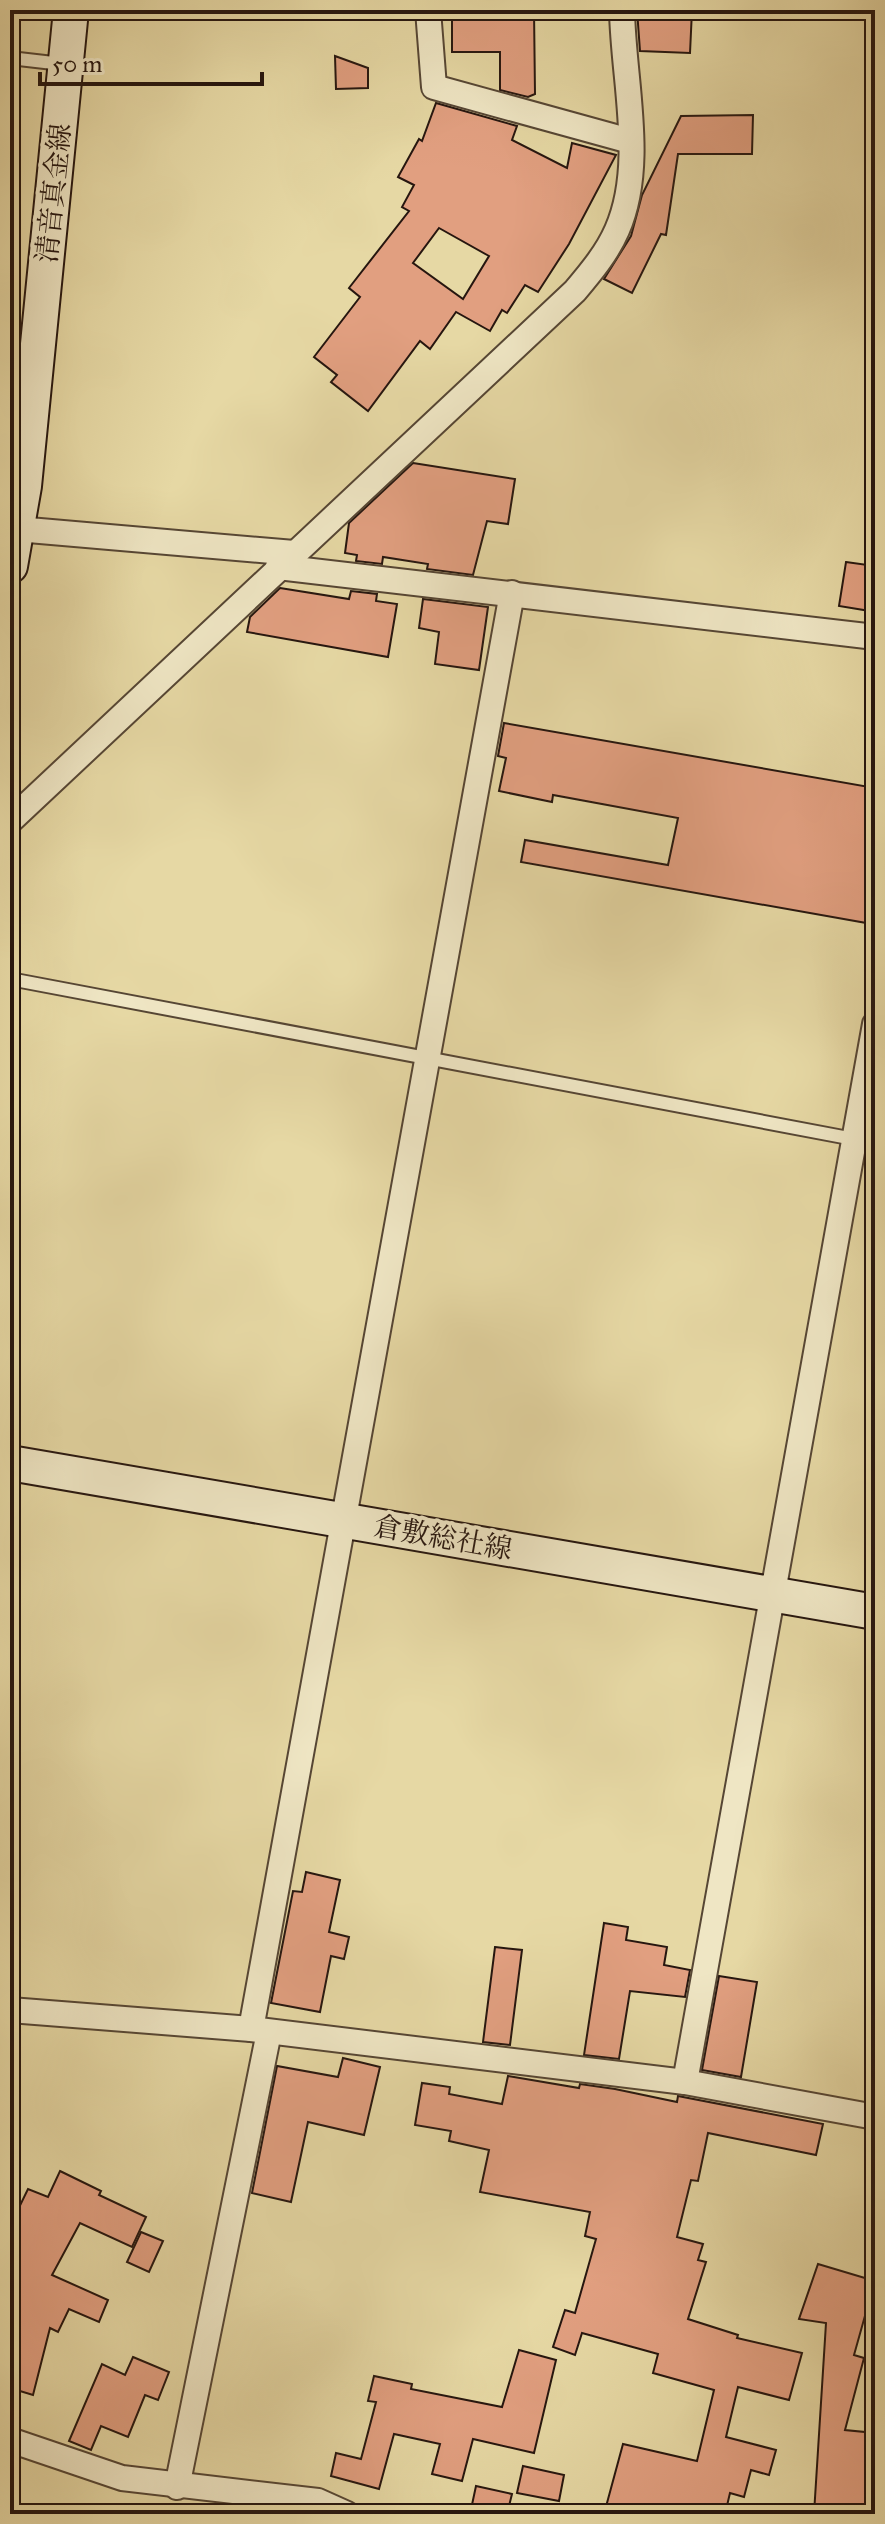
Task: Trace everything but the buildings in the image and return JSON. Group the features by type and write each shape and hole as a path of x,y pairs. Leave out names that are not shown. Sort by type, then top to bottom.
{"main road":[{"name":"清音真金線","path":"13,551 71,10"},
{"name":"倉敷総社線","path":"10,1463 875,1612"}],"street":[{"path":"428,10 434,87 630,141"},
{"path":"10,821 575,291 601,260 617,230 628,196 630,141 622,10"},
{"path":"13,551 286,560 512,593 875,637"},
{"path":"177,2487 260,2030 343,1520 512,593"},
{"path":"685,2082 772,1593 865,1142 875,1024"},
{"path":"10,2010 260,2030 685,2082 875,2117"},
{"path":"10,2440 122,2478 177,2487 318,2501 347,2514"}],"lane":[{"path":"10,58 66,65"},
{"path":"10,979 427,1056 865,1142"}]}
